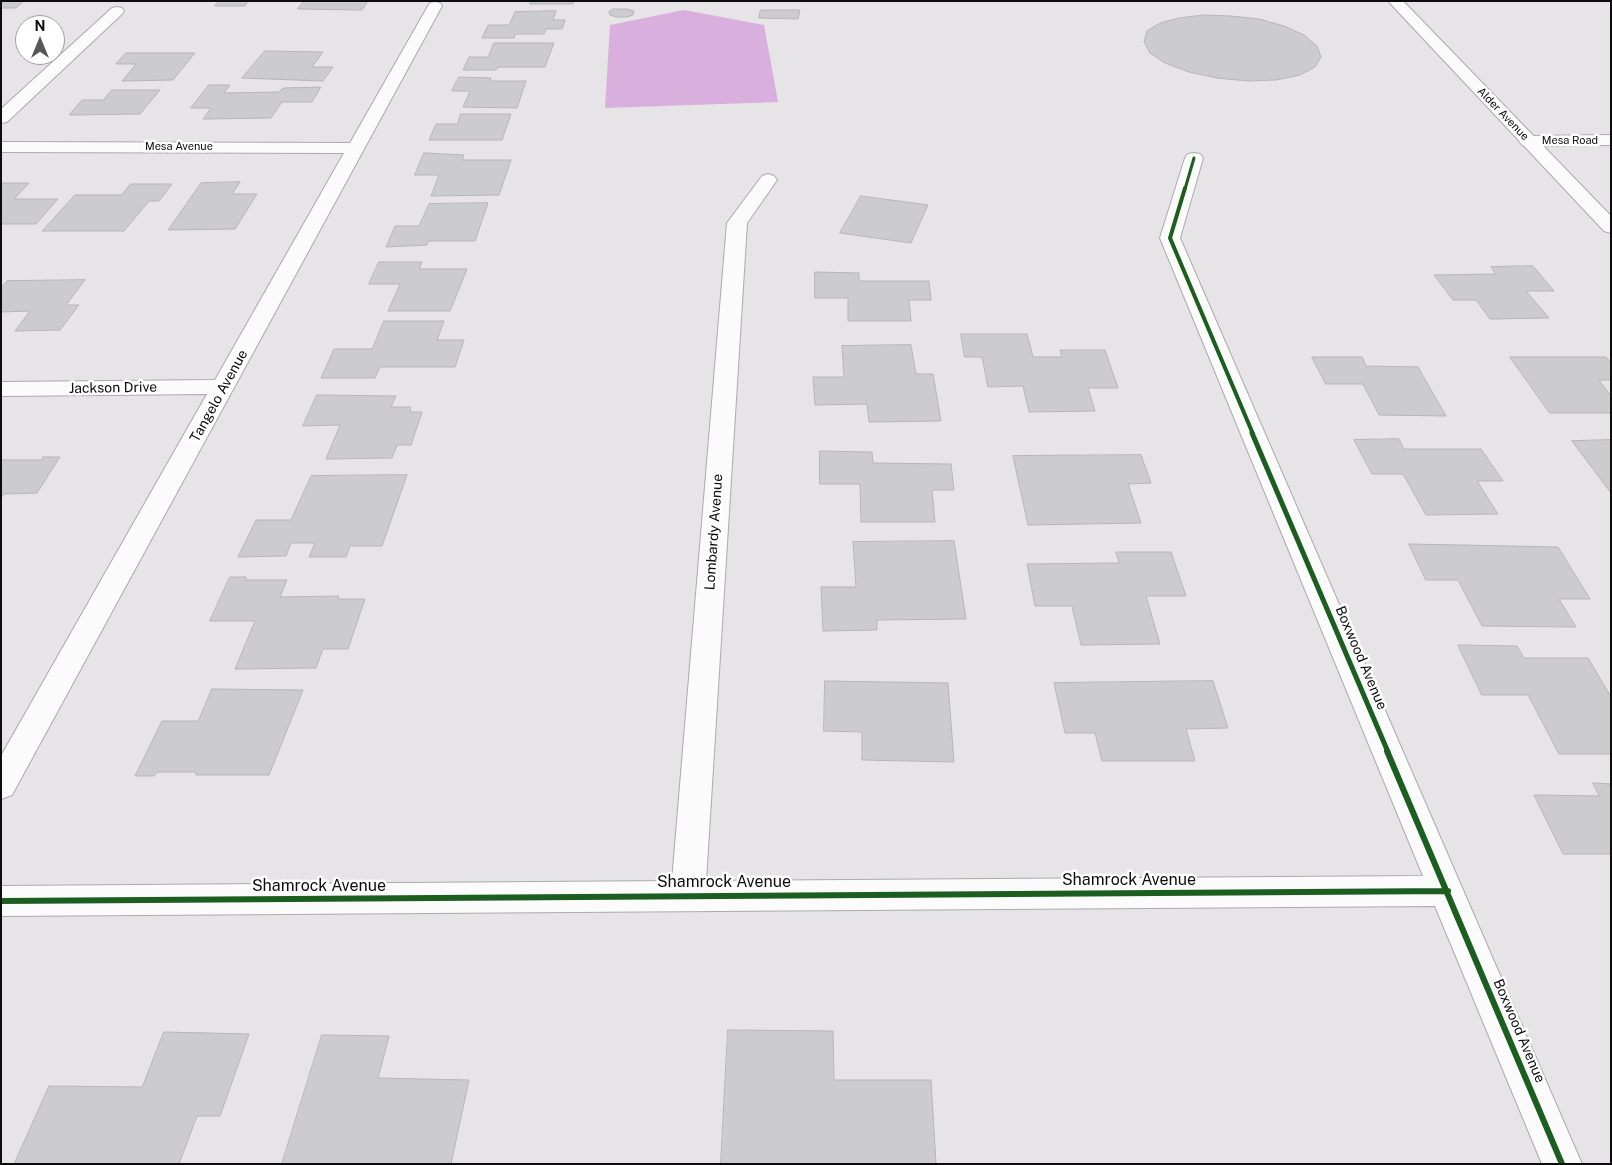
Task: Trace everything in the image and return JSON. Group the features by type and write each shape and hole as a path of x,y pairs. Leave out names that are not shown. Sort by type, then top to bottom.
{"street":[{"name":"Alder Avenue","path":"1396,1 1611,227"},
{"name":"Tangelo Avenue","path":"1,786 435,6"},
{"path":"1,118 117,11"},
{"name":"Mesa Road","path":"1528,141 1611,140"},
{"name":"Mesa Avenue","path":"1,147 356,148"},
{"name":"Boxwood Avenue","path":"1194,158 1170,238 1562,1164"},
{"name":"Lombardy Avenue","path":"688,895 737,223 768,180"},
{"name":"Jackson Drive","path":"1,389 224,387"},
{"name":"Shamrock Avenue","path":"1,901 1448,891"}],"shaded area":[{"path":"684,10 764,25 778,102 605,108 610,25"}],"building":[{"path":"1,1 24,1 16,8 1,8"},
{"path":"219,1 248,1 245,6 215,6"},
{"path":"304,1 368,1 362,10 298,9"},
{"path":"531,1 574,1 573,4 530,4"},
{"path":"613,9 634,11 633,15 627,17 616,17 610,15 609,12"},
{"path":"761,10 800,10 798,19 759,18"},
{"path":"556,11 553,20 565,20 562,29 546,29 544,34 515,34 514,38 482,38 488,25 509,25 515,12"},
{"path":"1204,15 1259,19 1284,26 1304,35 1317,46 1321,57 1315,67 1300,75 1276,80 1248,81 1217,78 1189,72 1165,63 1150,53 1144,42 1147,31 1160,23 1179,18"},
{"path":"494,43 554,43 545,67 498,67 496,70 463,70 469,57 488,57"},
{"path":"265,51 323,52 312,67 333,67 323,81 242,78"},
{"path":"126,53 195,53 173,80 122,81 136,64 116,64"},
{"path":"459,77 491,78 490,81 526,81 517,108 463,107 470,91 452,91"},
{"path":"209,85 230,85 224,93 279,92 283,88 321,87 312,102 282,102 271,118 203,119 211,108 191,108"},
{"path":"112,90 160,90 140,114 69,115 82,100 103,100"},
{"path":"461,114 511,114 502,140 429,140 436,124 457,124"},
{"path":"424,153 464,155 462,160 511,160 499,195 431,196 439,175 415,175"},
{"path":"240,182 232,194 257,194 235,229 168,230 201,183"},
{"path":"1,183 29,183 14,199 58,199 36,224 1,224"},
{"path":"131,184 172,184 159,201 149,201 124,231 42,231 75,195 121,195"},
{"path":"861,196 928,205 911,243 840,233"},
{"path":"488,203 475,241 428,241 427,245 386,247 395,226 419,226 429,204"},
{"path":"379,262 422,262 419,269 467,269 450,311 388,311 400,284 369,284"},
{"path":"1533,266 1554,291 1526,291 1549,318 1490,319 1476,300 1453,300 1434,275 1496,274 1491,267"},
{"path":"815,272 859,273 859,281 929,281 931,300 909,300 911,321 848,321 848,298 815,298"},
{"path":"85,280 66,305 79,305 60,330 15,331 30,311 1,312 1,288 7,281"},
{"path":"384,321 444,321 437,340 464,340 455,367 380,367 375,378 321,378 334,349 372,349"},
{"path":"961,334 1027,334 1033,357 1062,357 1060,350 1105,350 1118,388 1088,388 1095,411 1029,412 1023,386 988,387 982,357 965,357"},
{"path":"911,345 916,374 933,374 941,421 869,422 867,404 815,405 813,377 844,377 842,346"},
{"path":"1312,357 1362,357 1366,366 1418,367 1446,416 1379,415 1363,384 1326,384"},
{"path":"1510,357 1606,357 1611,363 1611,380 1599,380 1611,396 1611,413 1550,413"},
{"path":"317,395 396,396 391,407 411,407 410,412 422,412 411,445 397,445 392,458 326,459 340,425 303,426"},
{"path":"1399,439 1404,449 1481,449 1503,481 1477,481 1498,514 1426,515 1403,474 1372,474 1354,440"},
{"path":"1611,440 1611,493 1572,441"},
{"path":"820,451 872,452 873,463 951,464 954,490 932,490 935,522 861,522 860,484 820,484"},
{"path":"1141,455 1151,483 1128,484 1141,523 1028,525 1013,456"},
{"path":"43,457 60,457 37,493 4,494 1,498 1,460 42,460"},
{"path":"407,475 382,546 350,546 346,557 309,557 315,543 291,543 286,556 238,557 256,520 291,520 311,476"},
{"path":"954,541 966,619 877,620 877,630 823,631 821,587 856,587 853,542"},
{"path":"1409,544 1558,547 1590,599 1559,599 1576,627 1482,626 1458,580 1426,580"},
{"path":"1116,552 1171,552 1186,596 1146,596 1160,644 1081,645 1072,606 1035,606 1027,564 1119,563"},
{"path":"230,577 246,577 246,580 287,580 280,597 339,596 338,599 365,599 348,649 323,649 316,668 235,669 255,621 210,621"},
{"path":"1458,645 1517,646 1524,658 1588,658 1611,697 1611,754 1559,754 1528,695 1482,695"},
{"path":"825,681 948,683 954,762 862,760 862,732 824,731"},
{"path":"1213,681 1228,728 1186,729 1195,761 1102,761 1095,733 1065,733 1054,683"},
{"path":"212,689 303,690 269,775 196,775 196,772 158,772 154,776 135,776 162,721 198,721"},
{"path":"1593,783 1611,784 1611,854 1563,854 1534,795 1599,796"},
{"path":"728,1030 833,1031 834,1080 931,1080 936,1164 721,1164"},
{"path":"164,1032 249,1034 220,1116 197,1116 179,1164 14,1164 49,1086 142,1087"},
{"path":"322,1035 389,1036 378,1078 469,1080 451,1164 282,1164"}],"cycle path":[{"path":"1194,158 1170,238 1562,1164"},
{"path":"1,901 1448,891"}]}
